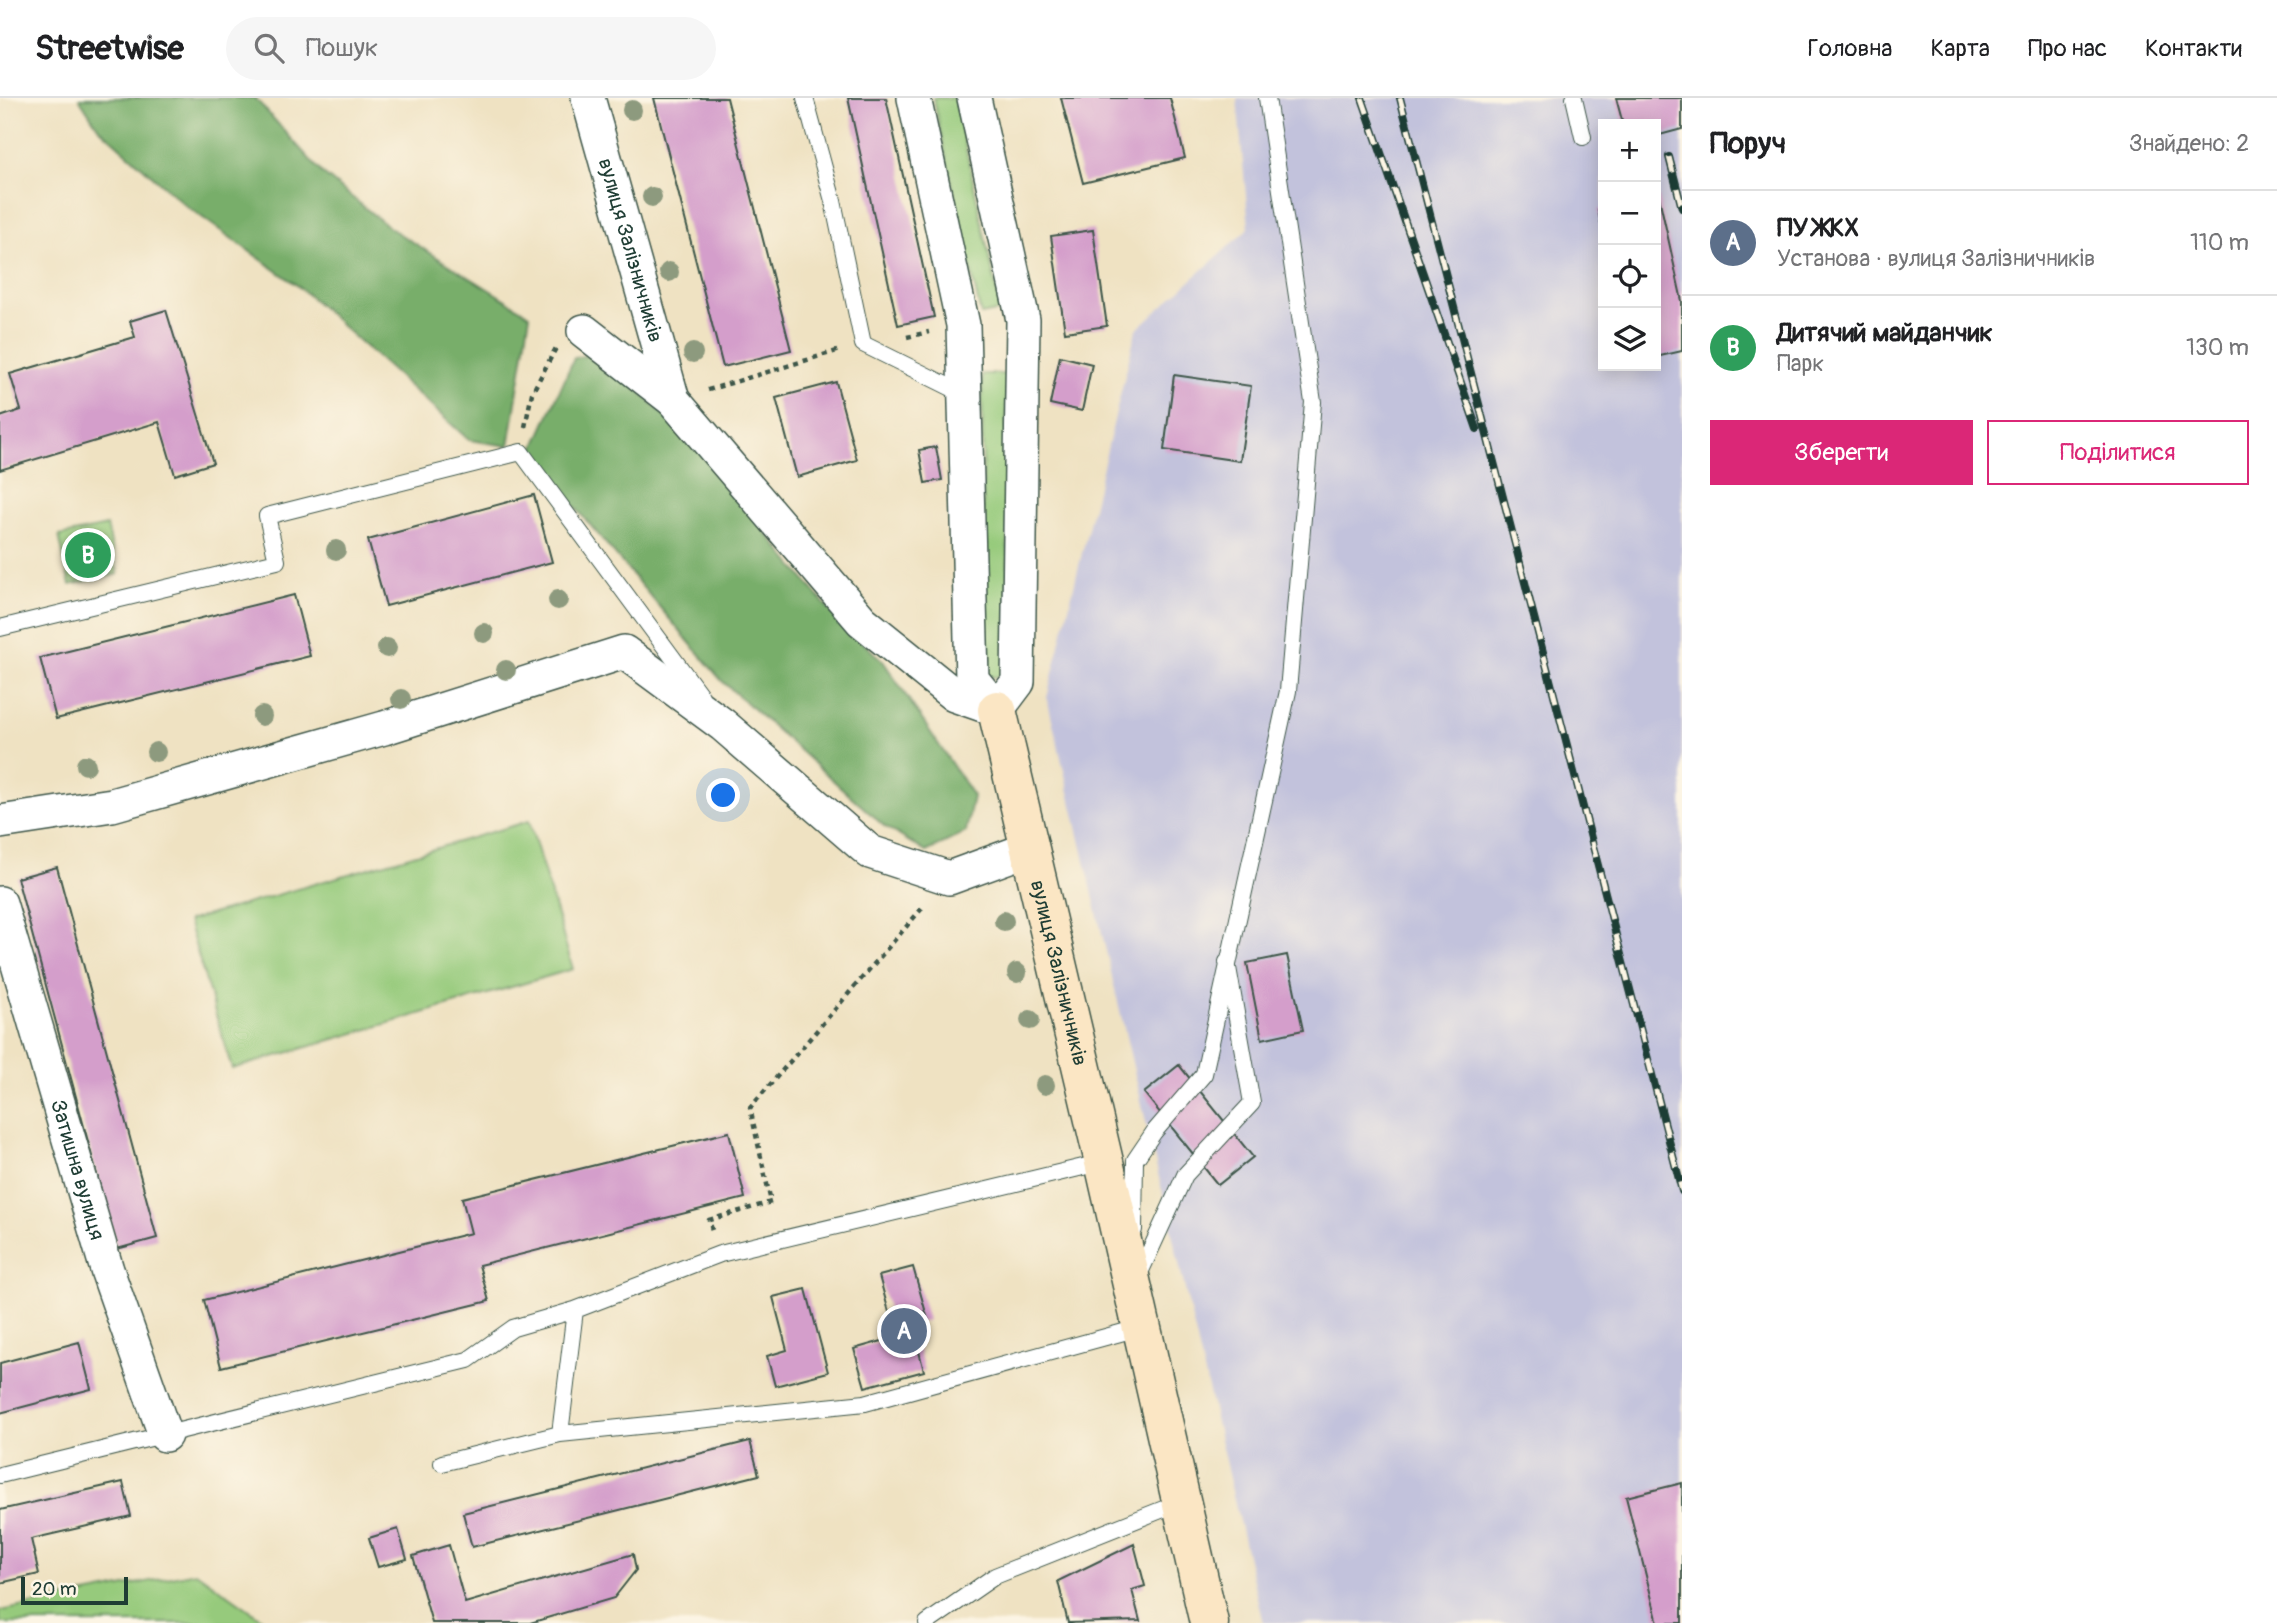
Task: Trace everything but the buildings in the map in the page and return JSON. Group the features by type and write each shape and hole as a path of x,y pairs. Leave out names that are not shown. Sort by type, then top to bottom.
{"street":[{"name":"вулиця Залізничників","path":"588,98 673,400"},
{"path":"914,98 963,325 972,679 997,710"},
{"path":"974,98 1023,320 1018,682 997,710"},
{"path":"584,331 673,400 862,621 954,695 997,710"},
{"path":"0,822 125,802 384,728 624,652 723,725 870,852 948,878 1031,848"},
{"name":"вулиця Залізничників","path":"997,710 1209,1623"},
{"name":"Затишна вулиця","path":"0,903 107,1270 165,1434"}],"lane":[{"path":"805,98 833,201 863,344 966,394"},
{"path":"1133,1287 1135,1160 1154,1132 1204,1074 1288,691 1313,402 1267,98"},
{"path":"1574,98 1583,136"},
{"path":"0,628 277,561 267,516 521,452 723,725"},
{"path":"1133,1287 1185,1175 1252,1103 1227,962"},
{"path":"0,1475 468,1360 513,1328 575,1310 720,1254 1104,1162"},
{"path":"560,1434 575,1310"},
{"path":"442,1463 560,1434 865,1403 1142,1327"},
{"path":"927,1623 995,1576 1181,1502"}],"path":[{"path":"521,452 532,393 543,371 561,338 584,331"},
{"path":"673,400 863,344"},
{"path":"720,1254 709,1220 771,1202 750,1108 948,878"}],"shaded area":[{"path":"1237,98 1682,98 1682,1623 1263,1623 1047,698 1136,330 1249,228"}],"green space":[{"path":"79,98 255,98 322,173 390,228 530,315 509,446 469,440 298,286 185,205 98,127"},
{"path":"933,98 955,98 1001,311 981,315"},
{"path":"600,352 697,448 836,618 883,661 973,796 966,832 926,852 884,826 722,681 531,455 574,358"},
{"path":"982,374 1006,374 1009,677 985,677"},
{"path":"107,526 118,574 70,585 59,536"},
{"path":"529,821 573,969 232,1069 188,921"},
{"path":"196,1572 268,1623 0,1623 0,1611"}],"railway":[{"path":"1362,98 1477,429"},
{"path":"1400,98 1682,1191"},
{"path":"1669,157 1682,208"}],"place":[{"name":"Дитячий майданчик","path":"88,555"},
{"name":"ПУ ЖКХ","path":"904,1331"}]}
